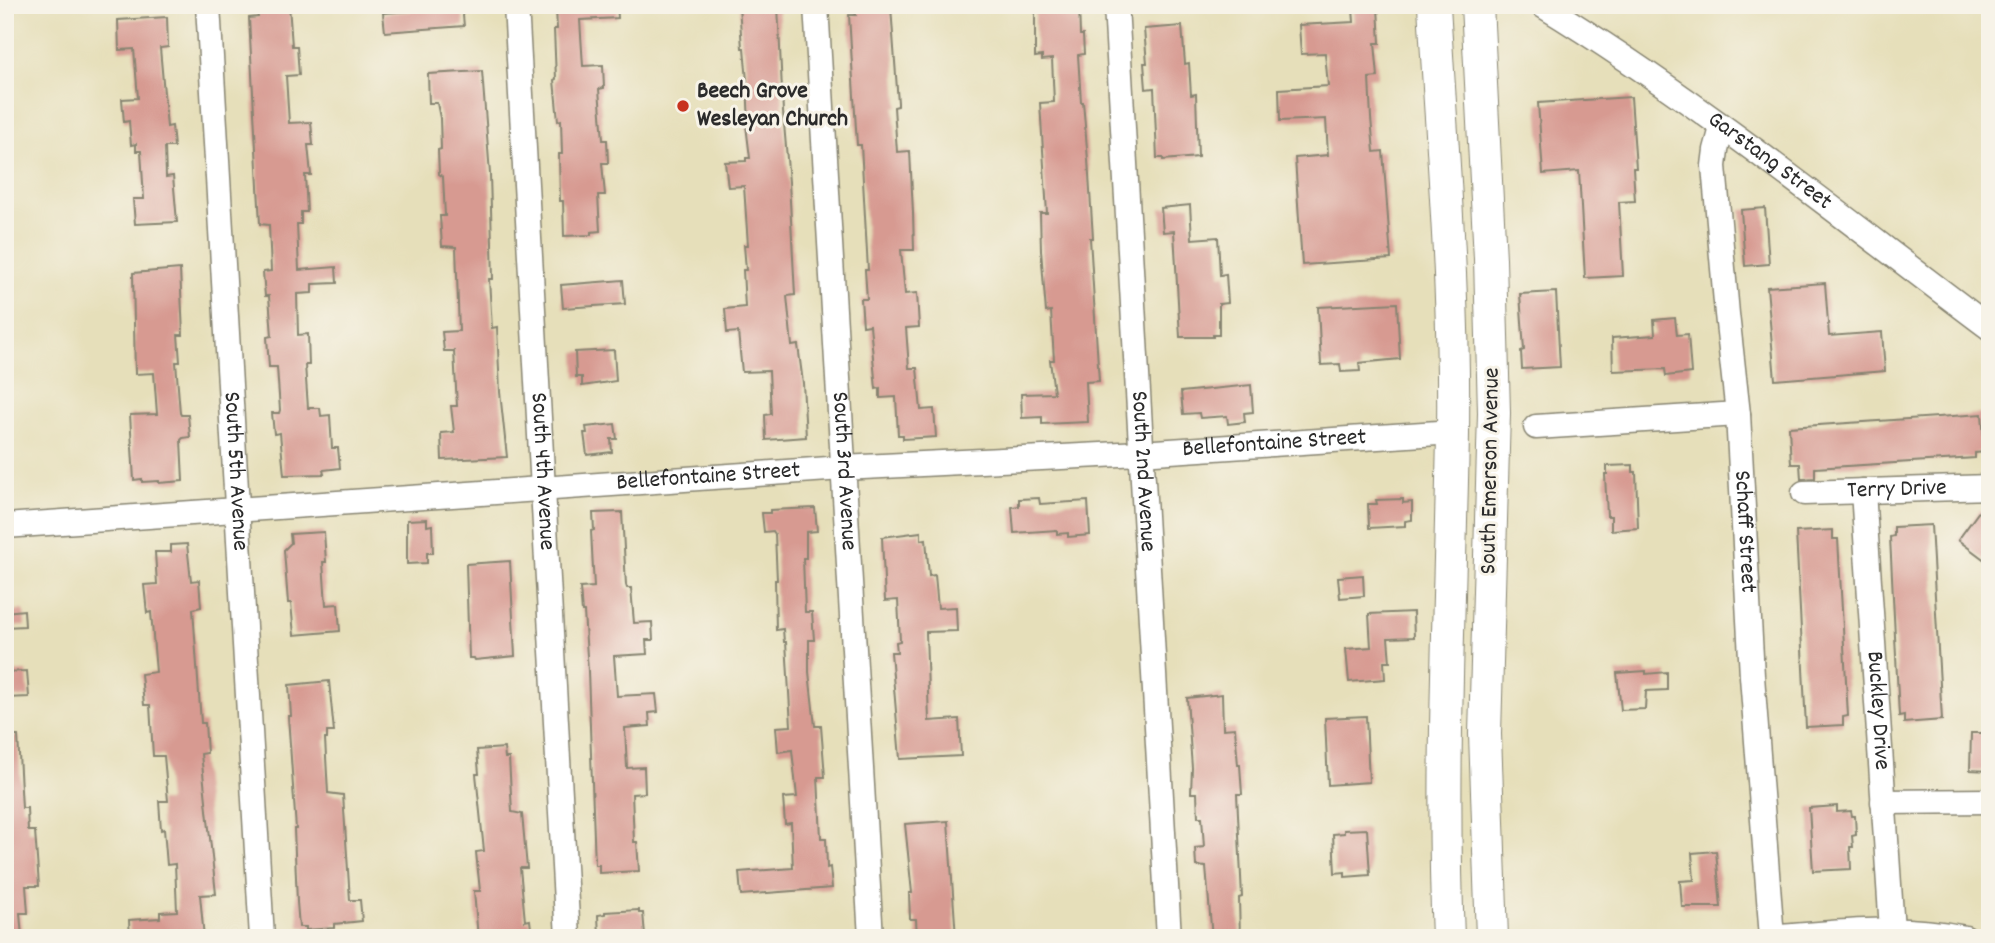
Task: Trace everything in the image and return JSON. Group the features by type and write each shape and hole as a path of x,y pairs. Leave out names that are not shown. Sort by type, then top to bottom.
{"main road":[{"name":"South Emerson Avenue","path":"1434,5 1451,327 1453,432 1445,778 1448,938"},
{"name":"South Emerson Avenue","path":"1477,5 1490,259 1494,413 1485,734 1492,938"}],"street":[{"name":"South 5th Avenue","path":"208,5 262,938"},
{"name":"South 4th Avenue","path":"516,5 568,938"},
{"name":"South 3rd Avenue","path":"816,5 871,938"},
{"name":"South 2nd Avenue","path":"1116,5 1169,938"},
{"name":"Garstang Street","path":"1542,5 1603,42 1990,328"},
{"name":"Schaff Street","path":"1722,128 1714,166 1738,414 1752,676 1771,938"},
{"path":"1536,427 1738,414"},
{"name":"Bellefontaine Street","path":"5,526 843,468 1140,453 1453,432"},
{"name":"Terry Drive","path":"1804,493 1990,487"},
{"name":"Buckley Drive","path":"1863,491 1892,930"},
{"path":"1883,802 1990,801"},
{"path":"1771,938 1892,930 1965,938"}],"building":[{"path":"256,5 289,5 292,46 297,46 299,75 286,76 289,123 311,122 313,145 308,145 311,175 305,175 307,212 301,212 301,224 297,224 299,270 336,267 337,283 312,284 312,293 297,294 298,335 308,334 309,365 305,365 308,408 320,408 321,416 330,415 332,448 338,448 340,468 323,470 324,474 284,475 280,433 274,434 272,413 279,413 280,410 277,367 269,367 267,337 272,336 269,296 265,296 263,272 271,271 269,225 260,224 249,18 258,17"},
{"path":"411,5 462,5 464,26 385,32 383,13 411,11"},
{"path":"560,5 617,5 618,18 580,20 583,66 603,65 604,88 599,89 603,140 607,140 608,163 602,163 605,195 598,195 600,231 591,232 591,235 564,236 563,201 560,201 561,120 558,121 554,80 554,29 557,29 556,8"},
{"path":"739,5 778,5 795,295 787,296 792,346 798,345 806,437 766,440 765,415 771,414 769,371 742,372 738,332 727,333 725,309 745,307 744,245 748,245 744,186 728,187 725,162 746,161 746,158 750,158 746,125 749,125 747,81"},
{"path":"1035,5 1079,5 1080,35 1083,35 1084,54 1078,55 1088,160 1099,381 1086,382 1088,422 1042,424 1042,417 1022,418 1021,394 1054,393 1050,360 1054,360 1051,311 1046,312 1040,213 1047,213 1040,103 1054,102 1052,59 1042,60 1042,56 1035,57"},
{"path":"891,7 898,103 898,106 894,107 897,152 910,151 913,213 914,250 901,250 905,294 917,293 919,327 906,328 909,368 917,368 921,410 934,409 936,437 903,439 903,435 898,435 896,397 880,398 880,388 876,389 870,325 863,326 861,299 867,299 865,270 868,270 861,145 857,145 849,15 856,15 855,10"},
{"path":"1378,8 1380,43 1375,43 1378,77 1369,78 1371,118 1374,152 1383,151 1391,259 1302,265 1295,158 1328,155 1326,119 1280,121 1279,89 1328,86 1325,53 1301,54 1299,25 1354,22 1353,9"},
{"path":"167,17 168,47 160,48 167,127 172,126 174,147 165,147 166,177 173,176 177,222 135,224 133,199 144,199 141,151 136,151 136,144 131,145 129,121 124,122 122,99 138,98 134,49 119,50 118,20"},
{"path":"1182,26 1185,64 1189,63 1191,95 1196,94 1198,157 1163,160 1157,158 1154,88 1146,89 1144,29"},
{"path":"482,71 490,174 493,279 489,279 492,328 497,327 507,457 442,460 441,433 454,432 451,406 457,406 454,351 444,351 442,332 459,331 456,247 442,246 440,216 445,216 443,177 439,174 440,118 437,103 429,103 428,74"},
{"path":"1631,97 1636,168 1633,168 1635,201 1619,202 1623,276 1585,278 1579,171 1543,174 1538,103"},
{"path":"1190,205 1192,239 1218,237 1220,275 1226,274 1228,303 1219,304 1219,335 1213,337 1180,337 1174,231 1163,232 1161,208"},
{"path":"1765,208 1769,264 1745,266 1741,210"},
{"path":"180,269 183,335 178,335 180,362 176,362 180,413 188,415 190,437 181,440 183,481 142,482 142,479 134,480 130,415 157,414 154,373 135,374 133,273"},
{"path":"623,280 625,304 563,308 561,285"},
{"path":"1825,283 1829,336 1882,332 1885,371 1775,380 1767,287"},
{"path":"1556,292 1560,367 1522,369 1521,351 1524,350 1520,294"},
{"path":"1397,303 1400,359 1359,363 1360,371 1341,372 1340,364 1321,365 1318,307"},
{"path":"1675,318 1677,335 1688,334 1691,373 1666,376 1665,369 1613,371 1612,338 1655,335 1654,320"},
{"path":"614,350 616,381 582,386 582,377 576,377 575,352"},
{"path":"1251,385 1253,412 1244,413 1245,422 1228,424 1227,416 1200,418 1199,413 1183,414 1181,392"},
{"path":"1982,414 1985,452 1975,453 1975,458 1815,468 1815,478 1801,479 1800,464 1791,464 1789,427"},
{"path":"615,424 617,439 611,439 612,452 587,455 584,433 587,433 586,427"},
{"path":"1633,465 1633,472 1636,472 1638,528 1611,530 1611,516 1607,516 1607,466"},
{"path":"1039,498 1040,504 1088,501 1090,535 1068,537 1068,533 1057,534 1057,530 1014,533 1012,507 1019,506 1019,499"},
{"path":"1403,499 1403,503 1412,502 1412,520 1405,521 1405,526 1369,528 1368,504 1377,504 1376,500"},
{"path":"815,508 817,531 806,532 806,558 803,558 805,612 812,612 814,640 809,640 809,672 815,726 821,726 825,777 818,777 821,838 826,838 827,868 830,867 832,888 741,895 739,872 793,868 791,823 785,824 783,798 797,797 792,750 778,752 776,727 791,726 786,642 783,629 776,630 775,534 773,531 764,532 762,513 770,513 770,510"},
{"path":"1980,510 1990,517 1990,564 1958,540"},
{"path":"622,512 626,585 631,588 634,623 652,622 653,640 646,640 647,654 614,656 617,696 656,694 658,712 649,713 650,726 625,728 627,768 644,767 645,793 632,794 634,842 637,842 639,871 599,873 599,865 595,865 588,671 580,588 594,587 591,531 594,530 593,513"},
{"path":"427,519 427,526 432,525 433,553 427,553 427,563 407,564 407,520"},
{"path":"1931,525 1942,720 1904,723 1904,715 1899,716 1890,537 1894,536 1894,527"},
{"path":"1833,530 1833,539 1838,539 1848,716 1843,717 1843,725 1806,727 1796,532"},
{"path":"324,532 326,605 338,604 340,631 294,635 291,603 288,603 284,550 291,543 290,534"},
{"path":"921,532 921,540 926,539 929,576 935,575 938,608 956,607 957,631 926,632 929,721 959,719 961,756 900,759 891,652 897,652 896,642 900,641 898,600 885,601 882,537"},
{"path":"187,544 191,581 199,580 201,607 193,609 201,723 205,723 207,753 201,754 216,894 200,895 204,938 130,938 129,920 160,918 160,912 177,911 175,864 167,865 164,829 161,830 159,801 168,801 164,756 153,756 150,705 144,705 141,674 156,672 151,612 147,613 144,585 157,584 155,552 171,552 171,545"},
{"path":"510,561 515,656 475,660 469,658 466,564"},
{"path":"1363,575 1364,596 1340,598 1338,577"},
{"path":"24,610 25,626 5,627 5,612"},
{"path":"1413,612 1414,637 1388,638 1390,662 1384,662 1385,679 1349,682 1346,649 1371,647 1369,614"},
{"path":"27,671 29,697 5,698 5,672"},
{"path":"1646,671 1646,674 1667,672 1667,690 1646,691 1645,709 1621,710 1617,673"},
{"path":"329,681 334,732 327,732 325,739 328,793 343,795 350,900 360,900 362,921 334,924 334,928 306,930 306,927 299,927 297,902 296,829 288,716 291,716 289,685"},
{"path":"1222,694 1223,729 1235,728 1240,765 1242,794 1237,794 1242,897 1239,898 1240,938 1212,938 1206,867 1196,866 1195,848 1204,847 1197,793 1191,793 1187,698"},
{"path":"1366,716 1369,782 1328,785 1325,718"},
{"path":"1971,733 1990,733 1990,771 1970,770"},
{"path":"5,736 18,736 22,808 27,808 28,831 35,831 39,886 26,886 28,913 20,913 22,938 5,938"},
{"path":"504,748 505,758 509,758 512,812 522,814 527,868 520,868 525,921 530,920 532,938 478,938 474,891 480,891 476,852 484,851 476,774 479,774 477,750"},
{"path":"1837,806 1837,812 1851,811 1852,816 1855,816 1856,835 1852,836 1853,847 1850,847 1851,869 1813,871 1809,808"},
{"path":"948,821 956,938 917,938 916,919 910,919 909,893 912,893 905,824"},
{"path":"1367,829 1370,875 1345,877 1345,872 1335,873 1333,834 1344,833 1344,830"},
{"path":"1716,851 1721,907 1682,907 1680,881 1694,880 1692,853"},
{"path":"639,910 639,913 643,913 645,935 599,936 598,915 605,912"}],"place":[{"name":"Beech Grove Wesleyan Church","path":"683,106"}]}
